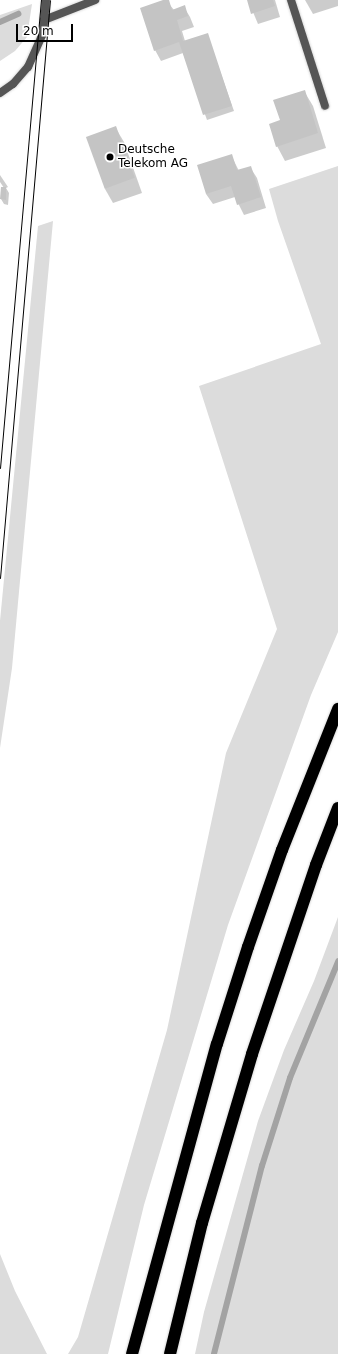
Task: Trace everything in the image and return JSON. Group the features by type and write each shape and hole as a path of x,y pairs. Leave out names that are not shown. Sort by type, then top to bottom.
{"highway":[{"path":"132,1354 217,1044 248,947 282,850 338,709"},
{"path":"170,1354 202,1223 252,1054 316,865 338,808"}],"street":[{"path":"0,93 13,84 28,67 43,34 46,0"},
{"path":"44,20 95,0"},
{"path":"291,0 325,106"}],"shaded area":[{"path":"32,4 27,37 15,51 0,61 0,15"},
{"path":"338,166 338,632 311,695 228,925 144,1205 108,1354 68,1354 78,1337 167,1030 226,753 277,629 199,386 321,344 278,221 269,189"},
{"path":"53,221 12,668 0,748 0,621 38,226"},
{"path":"338,917 338,1354 195,1354 204,1312 258,1121 284,1050 314,981"},
{"path":"0,1254 15,1291 47,1354 0,1354"}],"building":[{"path":"163,0 169,0 172,10 185,5 188,16 177,20 183,41 208,33 232,106 203,115 179,42 154,51 140,8"},
{"path":"247,0 273,0 275,6 251,14"},
{"path":"305,90 318,133 276,147 269,124 280,120 273,100"},
{"name":"Deutsche Telekom AG","path":"116,126 135,178 105,189 86,137"},
{"path":"232,154 237,170 251,166 261,197 237,205 231,186 206,194 197,165"},
{"path":"1,187 6,187 6,200 0,199"}],"waterway":[{"path":"0,22 18,14"},
{"path":"214,1354 262,1166 290,1078 338,962"}],"tram line":[{"path":"0,468 41,0"},
{"path":"0,578 50,0"}],"place":[{"name":"Deutsche Telekom AG","path":"110,157"}]}
